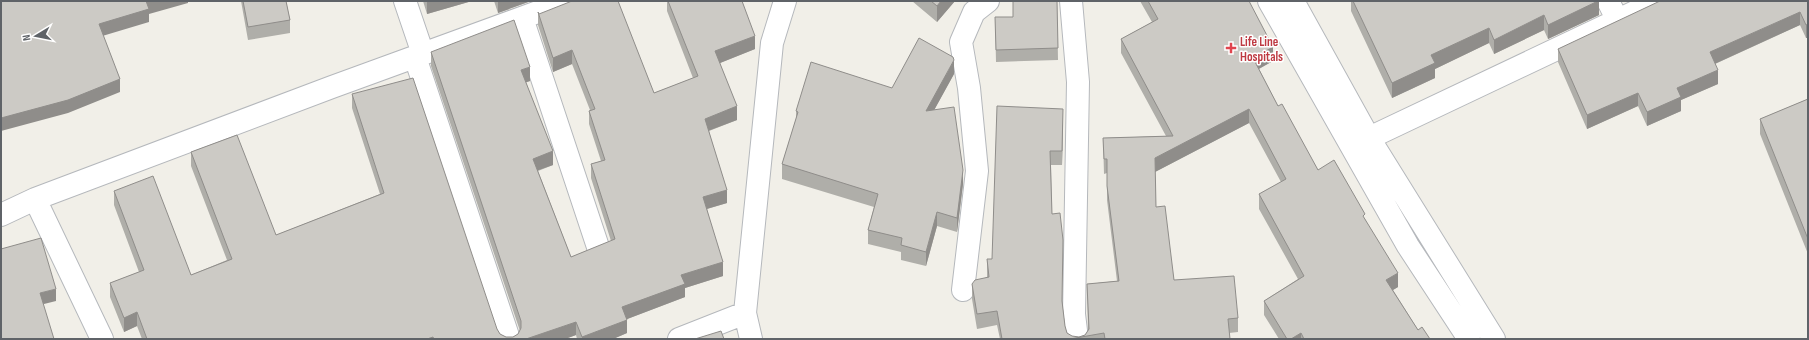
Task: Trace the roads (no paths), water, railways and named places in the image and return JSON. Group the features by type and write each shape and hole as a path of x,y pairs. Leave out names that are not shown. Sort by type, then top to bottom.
{"street":[{"path":"404,1 419,55 509,339"},
{"path":"1,215 35,199 419,55 568,1"},
{"path":"751,339 745,313 772,43 785,1"},
{"path":"963,290 977,171 969,88 961,42 974,12 988,1"},
{"path":"1072,1 1078,82 1074,314 1077,339"},
{"path":"1269,1 1408,246 1469,339"},
{"path":"1293,1 1369,138 1494,339"},
{"path":"1369,138 1612,10 1658,1"},
{"path":"522,18 598,247"},
{"path":"35,199 102,339"},
{"path":"679,339 745,313"}],"place":[{"name":"Life Line Hospitals","path":"1231,48"}]}
